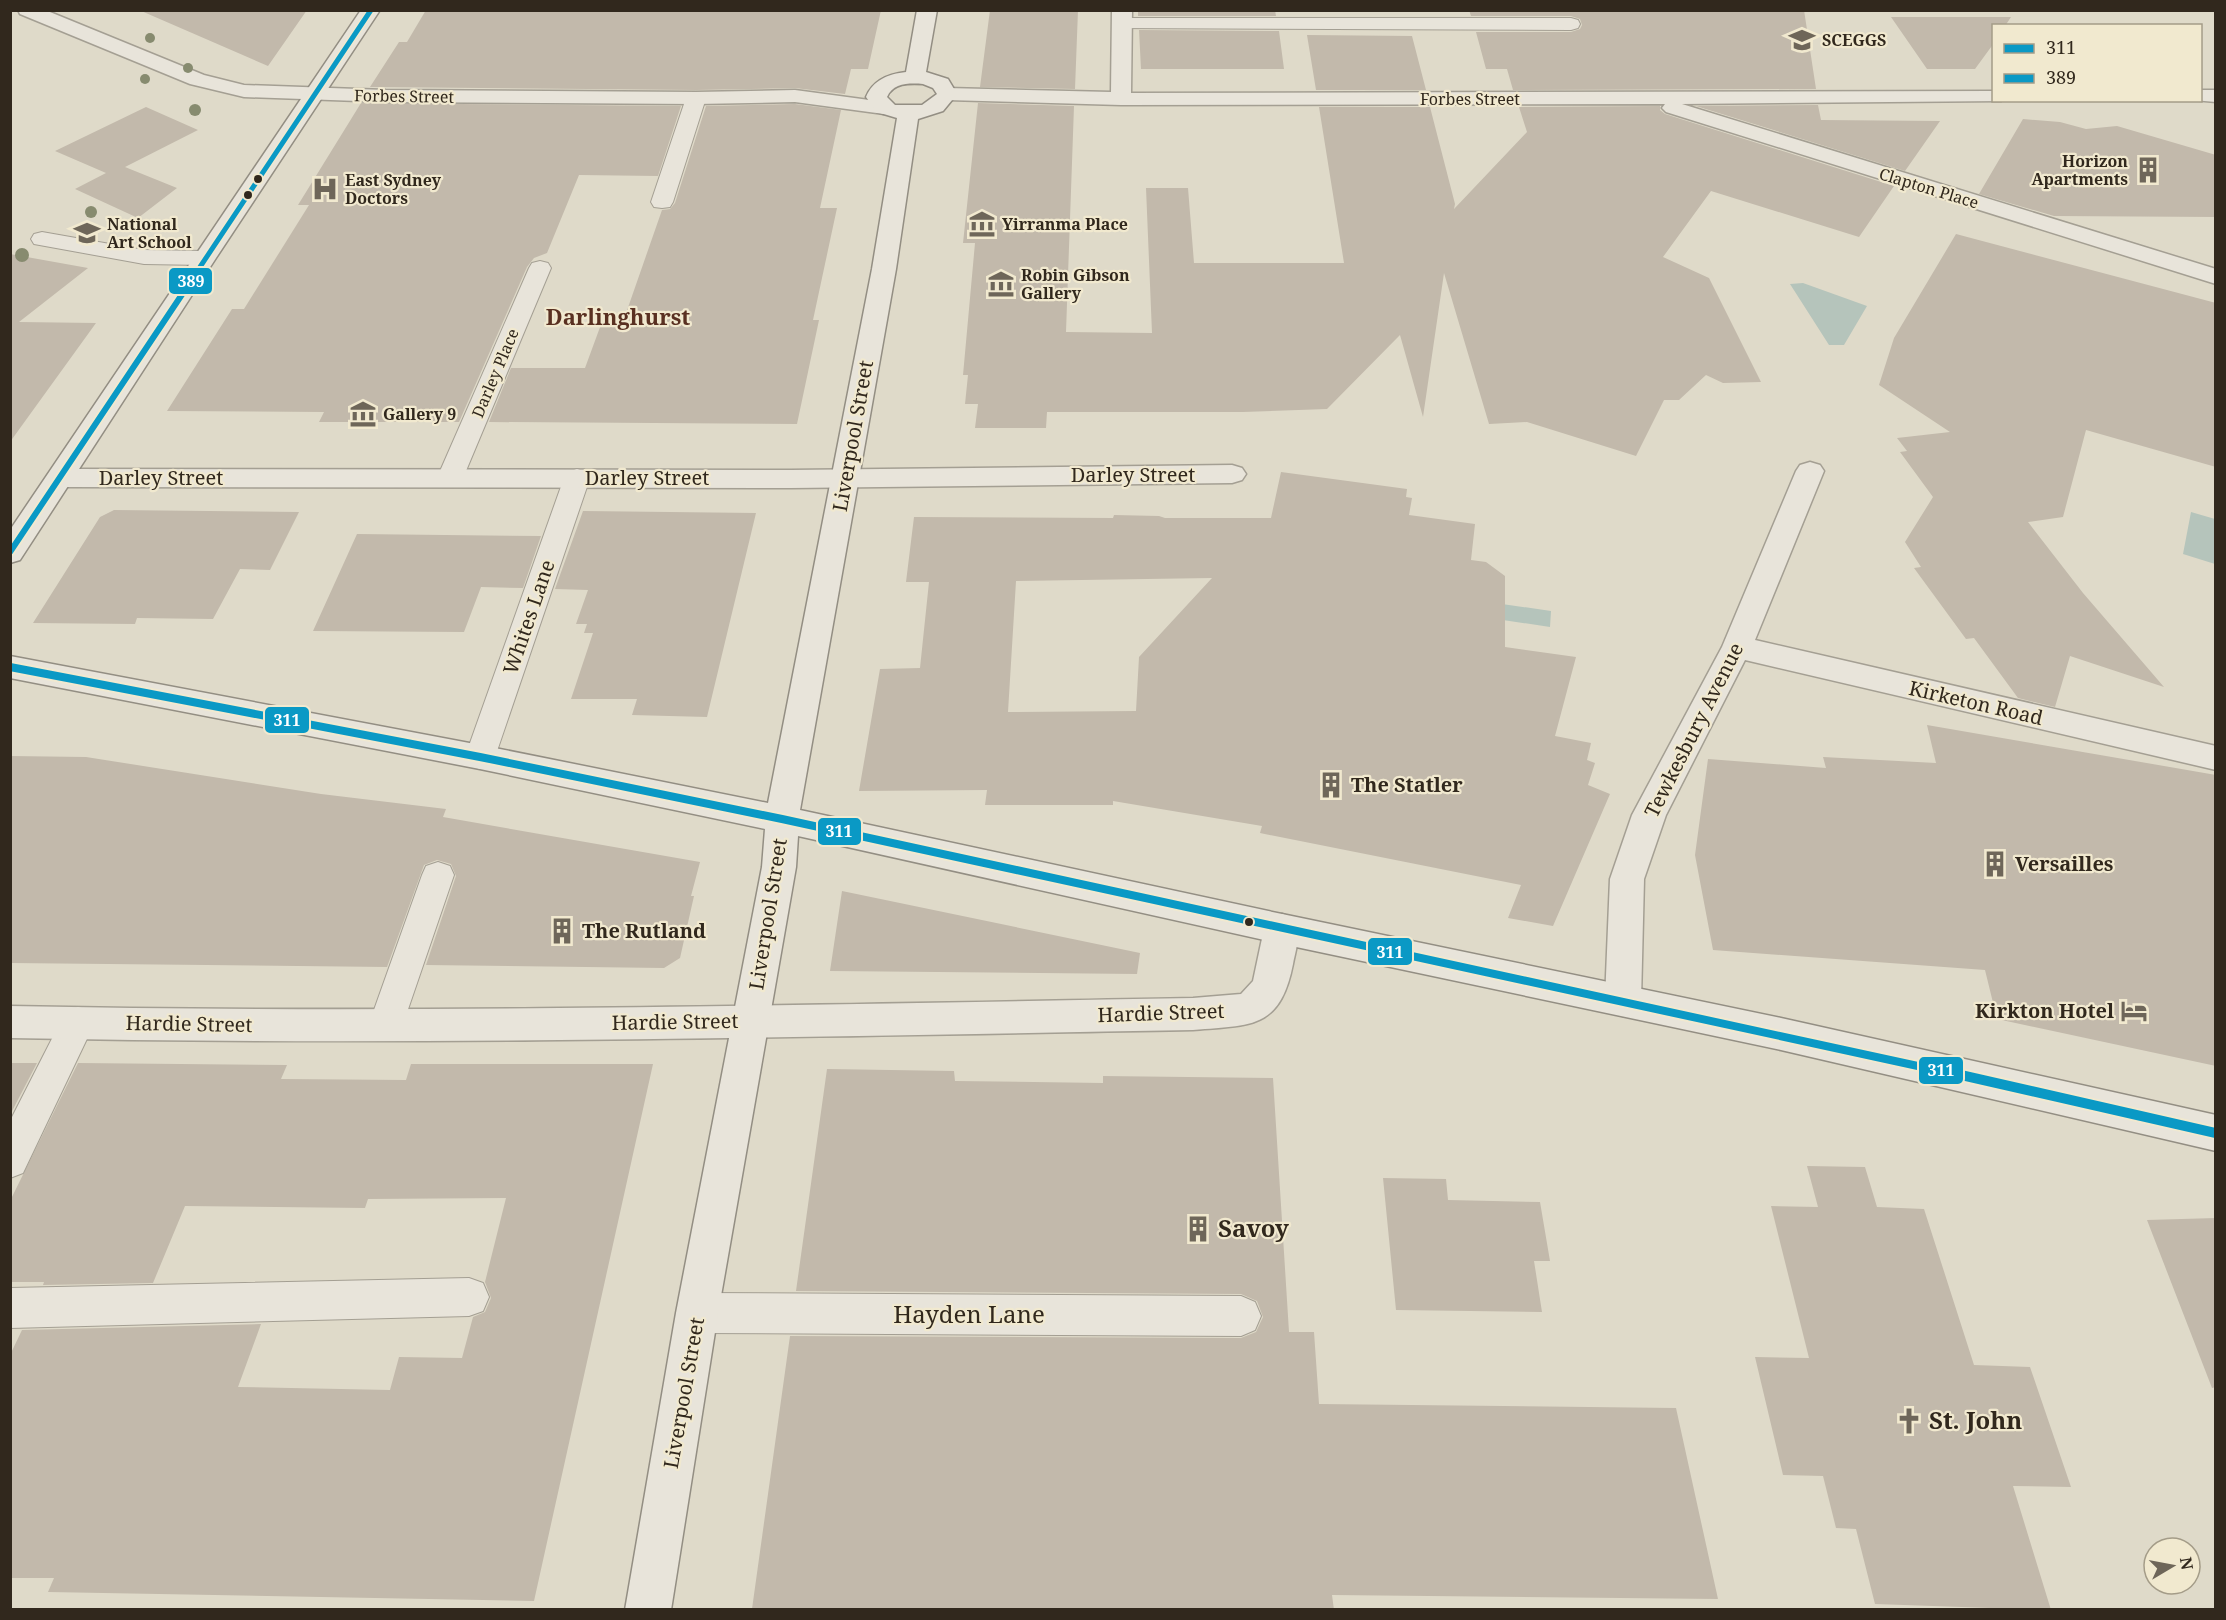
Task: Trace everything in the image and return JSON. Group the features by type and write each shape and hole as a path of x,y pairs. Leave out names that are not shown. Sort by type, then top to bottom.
{"street":[{"name":"Forbes Street","path":"27,10 158,65 219,87 253,92 696,98 795,96 915,78"},
{"path":"10,554 370,10"},
{"path":"908,113 935,108 944,101 947,94 945,88 938,82 915,78 927,10"},
{"path":"1121,99 1122,17"},
{"path":"884,108 876,97 884,86 892,81"},
{"name":"Forbes Street","path":"947,94 1121,99 1992,97"},
{"name":"Forbes Street","path":"795,96 908,113"},
{"name":"Clapton Place","path":"1643,99 2216,277"},
{"name":"Liverpool Street","path":"648,1610 697,1313 779,867 782,819 884,269 908,113"},
{"name":"Tewkesbury Avenue","path":"1623,1000 1627,879 1649,815 1737,647 1810,471"},
{"name":"Darley Street","path":"62,478 846,478 1232,474"},
{"name":"Kirketon Road","path":"1737,647 2216,758"},
{"path":"10,667 480,757 782,819 1282,929 1623,1000 2216,1133"},
{"name":"Hardie Street","path":"10,1022 213,1026 1193,1014 1250,1009 1270,988 1282,929"}],"lane":[{"path":"1122,17 1571,24"},
{"path":"662,202 696,98"},
{"path":"42,239 144,257 204,258"},
{"name":"Darley Place","path":"450,478 540,268"},
{"name":"Whites Lane","path":"480,757 578,478"},
{"path":"386,1024 438,875"},
{"path":"10,1161 78,1022"},
{"path":"10,1308 469,1297"},
{"name":"Hayden Lane","path":"697,1313 1241,1316"}],"shaded area":[{"path":"1803,283 1867,306 1844,345 1829,345 1790,284"},
{"path":"2191,512 2215,519 2215,564 2183,554"},
{"path":"1406,590 1551,611 1550,627 1404,605"}],"building":[{"path":"139,10 307,10 268,66"},
{"path":"426,10 881,10 868,69 851,69 845,94 795,88 696,90 370,87 399,42 407,42"},
{"path":"990,10 1078,10 1075,89 980,87"},
{"path":"1138,10 1275,10 1276,16 1138,16"},
{"path":"1469,10 1804,10 1816,89 1513,90 1507,69 1486,69 1476,32 1571,32 1580,29 1582,25 1580,19 1571,16 1471,16"},
{"path":"1891,17 2011,17 2006,24 1992,24 1992,46 1975,69 1927,69"},
{"path":"1139,30 1279,31 1284,69 1141,69"},
{"path":"1307,35 1412,36 1426,90 1316,90"},
{"path":"361,103 681,106 658,176 579,175 547,253 534,258 527,267 459,422 319,422 324,412 167,411 232,309 244,309 309,205 298,205"},
{"path":"978,103 1074,106 1066,332 1152,333 1146,188 1188,188 1194,263 1344,263 1319,107 1430,107 1455,204 1454,209 1527,132 1519,107 1660,106 1660,110 1665,114 1894,186 1859,237 1711,191 1663,257 1709,278 1761,382 1723,383 1706,375 1679,400 1664,400 1636,456 1527,422 1489,424 1444,273 1423,417 1400,335 1327,409 1243,412 1047,412 1046,428 975,428 978,404 965,404 968,375 963,375 975,243 963,243"},
{"path":"795,104 841,110 820,208 837,208 813,320 819,320 797,424 489,422 511,368 585,368 603,319 624,319 662,210 670,209 675,203 706,106"},
{"path":"1818,105 1821,120 1940,121 1905,171 1696,106"},
{"path":"146,107 198,130 125,167 177,188 138,218 75,189 106,173 55,151"},
{"path":"2023,119 2060,122 2086,129 2117,126 2216,155 2216,217 2054,216 1979,194"},
{"path":"1956,234 2216,303 2216,467 2086,430 2063,517 2028,522 2083,593 2164,687 2070,656 2055,707 2018,698 1974,638 1966,639 1914,568 1921,567 1905,542 1933,497 1900,452 1907,451 1897,438 1950,432 1879,385 1894,338"},
{"path":"10,254 88,268 19,322 96,323 10,442"},
{"path":"1281,472 1407,489 1406,497 1412,498 1409,515 1475,524 1471,560 1486,562 1505,576 1505,647 1576,657 1555,736 1591,743 1587,760 1595,763 1588,785 1610,794 1553,926 1508,918 1521,885 1260,833 1262,826 1113,801 1113,805 985,805 987,790 859,791 880,669 920,668 929,582 906,582 914,517 1113,518 1114,515 1165,518 1271,518","holes":["1212,578 1139,657 1136,711 1008,712 1016,581"]},
{"path":"114,510 299,512 270,570 240,569 213,619 137,618 135,624 33,623 100,517"},
{"path":"583,511 756,513 707,717 632,715 637,699 571,699 593,633 584,633 587,624 576,624 588,590 555,589"},
{"path":"357,534 541,536 523,588 481,587 464,632 313,631"},
{"path":"1927,725 2216,775 2216,1066 1997,1019 1985,970 1713,950 1695,855 1708,759 1826,768 1823,757 1936,763"},
{"path":"10,756 86,757 321,794 446,809 443,817 700,862 691,896 694,896 680,958 664,968 426,965 456,876 451,864 437,860 424,865 387,967 10,963"},
{"path":"842,891 1140,953 1137,974 830,971"},
{"path":"10,1063 37,1063 10,1115"},
{"path":"78,1063 287,1065 281,1079 406,1080 411,1064 653,1064 534,1601 48,1592 54,1578 10,1578 10,1355 22,1330 261,1324 238,1387 390,1390 399,1357 462,1358 473,1317 485,1312 491,1298 485,1282 506,1198 368,1199 365,1208 185,1206 153,1283 43,1285 44,1282 10,1282 10,1201"},
{"path":"827,1069 954,1071 955,1081 1103,1083 1103,1076 1273,1078 1289,1332 1314,1332 1319,1404 1676,1408 1718,1599 1332,1595 1334,1610 752,1609 790,1336 1241,1338 1256,1332 1263,1317 1257,1301 1241,1294 796,1291"},
{"name":"St. John","path":"1807,1166 1865,1167 1877,1207 1924,1209 1974,1365 2030,1367 2071,1487 2013,1486 2051,1610 1875,1604 1856,1529 1836,1528 1823,1476 1783,1475 1755,1357 1809,1358 1771,1206 1818,1207"},
{"path":"1383,1178 1446,1179 1448,1200 1540,1202 1550,1261 1534,1261 1542,1312 1396,1310"},
{"path":"2216,1218 2216,1387 2212,1388 2147,1220"}],"transit line":[{"name":"389","path":"10,552 371,10"},
{"name":"311","path":"10,667 480,757 782,819 1282,929 1781,1034 2216,1133"}],"place":[{"name":"SCEGGS","path":"1802,40"},
{"name":"Horizon Apartments","path":"2148,170"},
{"name":"East Sydney Doctors","path":"325,189"},
{"name":"Yirranma Place","path":"982,224"},
{"name":"National Art School","path":"87,233"},
{"name":"Robin Gibson Gallery","path":"1001,284"},
{"name":"Gallery 9","path":"363,414"},
{"name":"The Statler","path":"1331,785"},
{"name":"Versailles","path":"1995,864"},
{"name":"The Rutland","path":"562,931"},
{"name":"Kirkton Hotel","path":"2134,1011"},
{"name":"Savoy","path":"1198,1229"},
{"name":"St. John","path":"1909,1421"}],"district":[{"name":"Darlinghurst","path":"618,317"}]}
